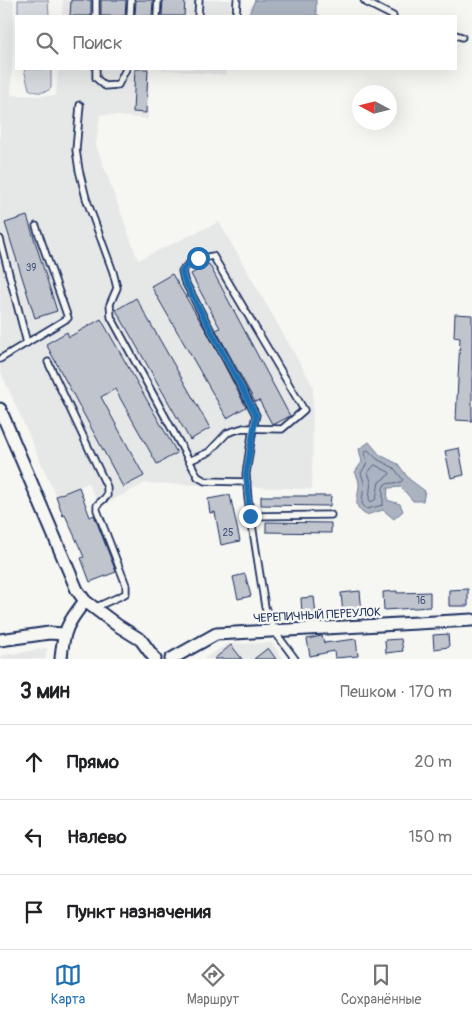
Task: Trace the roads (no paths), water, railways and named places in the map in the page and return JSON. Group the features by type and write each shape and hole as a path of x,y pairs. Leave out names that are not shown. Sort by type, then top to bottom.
{"street":[{"path":"0,409 77,590 89,605 141,640 155,659"},
{"path":"61,659 64,634 72,618 89,605"},
{"name":"ЧЕРЕПИЧНЫЙ ПЕРЕУЛОК","path":"171,659 216,634 472,620"},
{"path":"0,640 49,633 64,634"}],"lane":[{"path":"96,0 96,15"},
{"path":"130,15 131,0"},
{"path":"157,15 158,0"},
{"path":"198,15 199,0"},
{"path":"236,15 237,0"},
{"path":"364,0 391,15"},
{"path":"96,70 96,78 105,86 118,85 126,70"},
{"path":"80,105 76,150 86,198 114,272 117,288 110,304 111,317 198,477 205,481 247,482"},
{"path":"0,359 68,318 36,226"},
{"path":"0,239 27,343"},
{"path":"189,461 209,452 227,434 243,428 253,428 282,429 304,410 213,256 198,258 188,264 182,271 184,280 256,415 253,428 246,474 250,516 265,608 275,632 295,659"},
{"path":"48,362 107,488 107,496 96,505 126,585 126,593 123,595 89,605"},
{"path":"250,516 331,515"}],"water":[{"path":"255,0 316,0 316,12 318,15 248,15"},
{"path":"369,442 380,455 398,464 409,479 425,491 423,501 413,501 401,487 388,488 387,500 400,504 403,511 394,519 383,510 366,515 361,512 357,505 359,482 355,472 362,462 359,449"}]}
